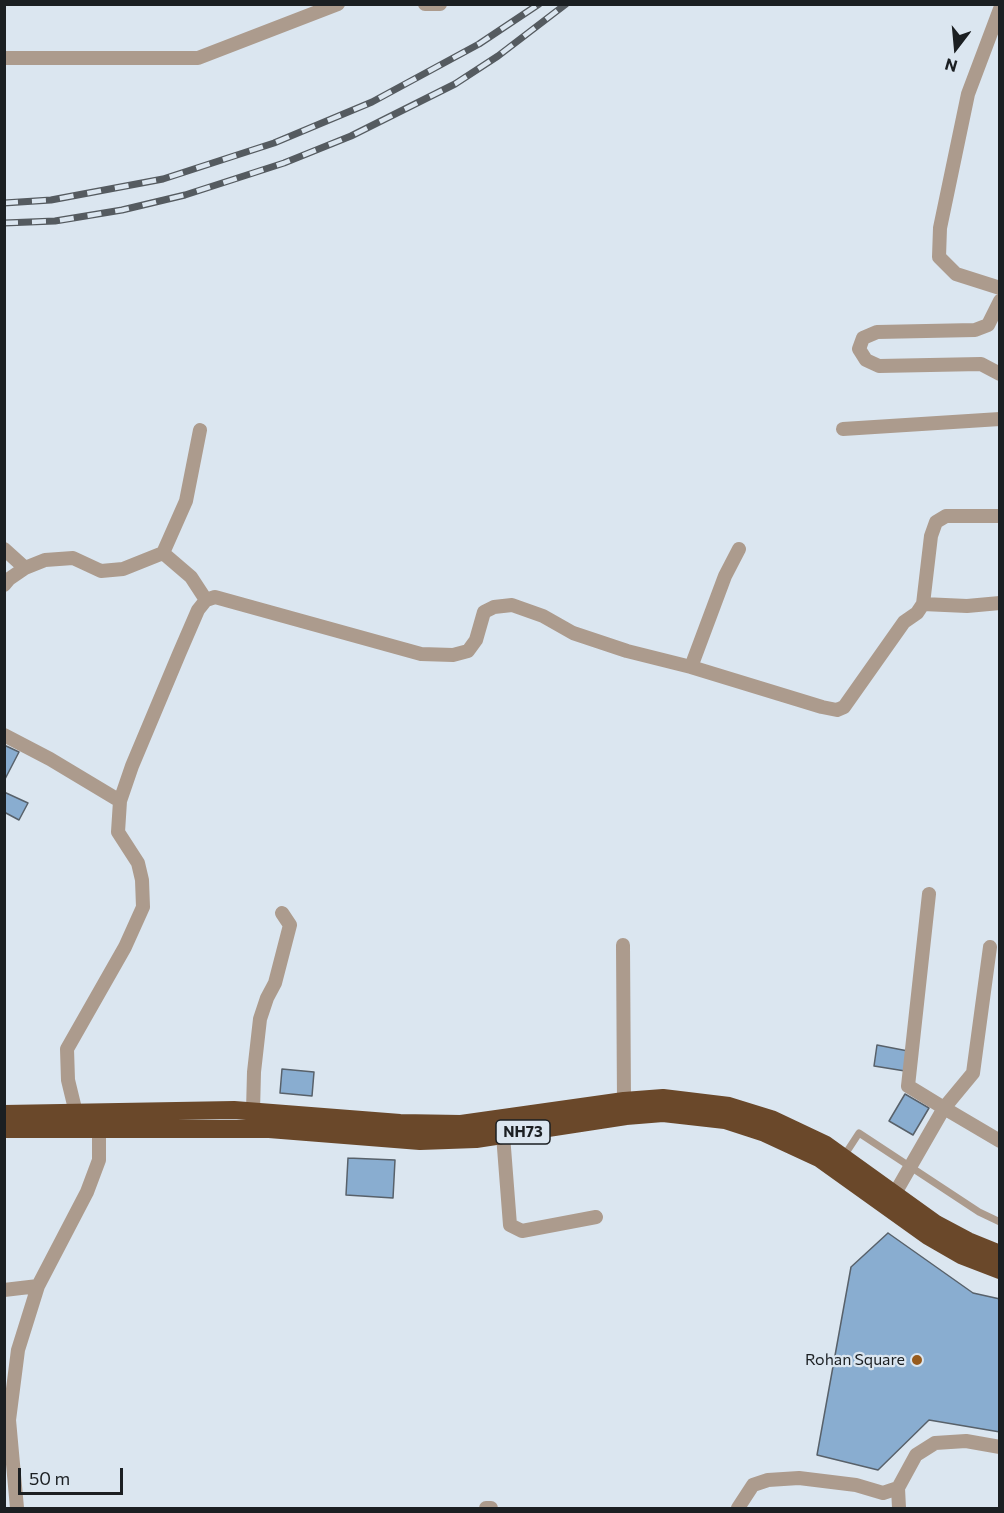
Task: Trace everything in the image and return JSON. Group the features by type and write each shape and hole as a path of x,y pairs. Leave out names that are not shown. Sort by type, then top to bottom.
{"highway":[{"name":"NH73","path":"4,1129 99,1120 253,1111 400,1123 461,1124 624,1101 663,1098 729,1106 771,1119 826,1145 936,1224 999,1254"},
{"name":"NH73","path":"4,1114 76,1113 99,1120 269,1128 420,1141 476,1139 626,1116 663,1113 725,1120 765,1133 819,1158 928,1236 961,1255 999,1270"}],"street":[{"path":"4,57 198,58 338,4"},
{"path":"425,4 440,4"},
{"path":"999,9 968,94 940,228 939,257 956,273 999,288"},
{"path":"999,301 988,325 975,330 877,332 863,338 859,349 866,360 879,366 981,364 999,374"},
{"path":"843,429 999,419"},
{"path":"4,585 25,568 45,560 73,558 102,571 123,569 163,553 186,501 200,430"},
{"path":"76,1113 68,1080 68,1049 125,947 143,907 142,880 138,863 118,832 120,801 132,766 179,654 198,610 206,600 215,597 421,654 453,655 468,651 476,640 484,612 494,607 512,606 543,616 573,633 627,651 691,667 837,710 844,707 904,622 917,613 923,604 931,536 936,522 946,516 999,516"},
{"path":"4,549 25,568"},
{"path":"691,667 725,576 739,549"},
{"path":"163,553 191,577 206,600"},
{"path":"923,604 967,606 999,603"},
{"path":"4,735 50,759 120,801"},
{"path":"929,894 908,1086 999,1141"},
{"path":"253,1111 254,1072 260,1019 275,983 290,925 282,913"},
{"path":"623,945 624,1101"},
{"path":"894,1195 909,1165 944,1108 974,1073 990,947"},
{"path":"17,1509 10,1481 9,1420 18,1350 38,1286 87,1192 99,1160 99,1120"},
{"path":"503,1135 510,1225 522,1231 596,1217"},
{"path":"4,1290 38,1286"},
{"path":"899,1509 898,1488 916,1455 935,1443 966,1441 999,1447"},
{"path":"738,1509 753,1485 768,1480 799,1478 856,1485 883,1493 898,1488"}],"lane":[{"path":"844,1156 859,1133 979,1212 999,1222"}],"building":[{"path":"4,745 19,752 4,781"},
{"path":"4,792 28,803 19,820 4,812"},
{"path":"877,1045 908,1051 905,1071 874,1066"},
{"path":"282,1069 314,1072 312,1096 280,1093"},
{"path":"905,1094 929,1108 913,1135 889,1121"},
{"path":"348,1158 395,1160 393,1198 346,1195"},
{"name":"Rohan Square","path":"888,1233 973,1293 1000,1299 1000,1432 929,1420 878,1470 817,1455 851,1267"}],"railway":[{"path":"4,203 51,200 163,179 274,143 372,102 479,44 539,4"},
{"path":"4,223 55,221 122,210 185,195 284,163 351,136 455,84 498,56 566,4"}],"place":[{"name":"Rohan Square","path":"917,1360"}]}
